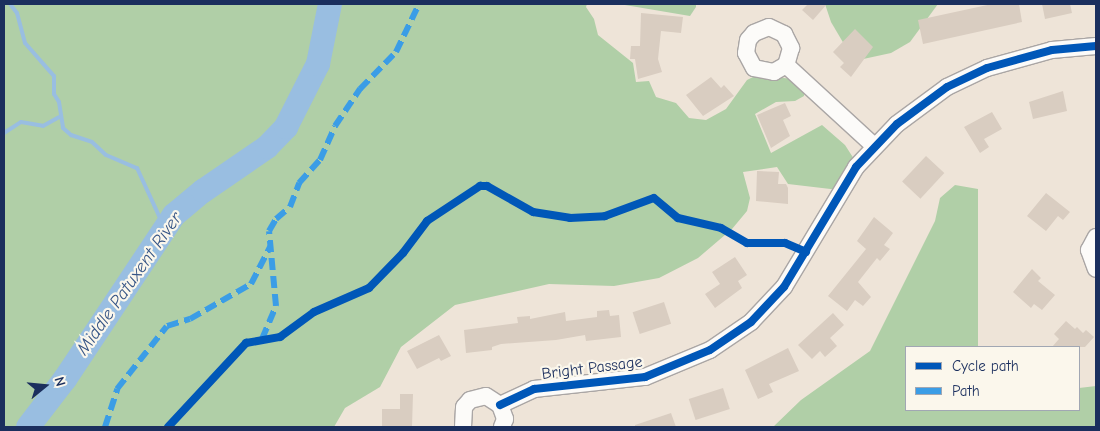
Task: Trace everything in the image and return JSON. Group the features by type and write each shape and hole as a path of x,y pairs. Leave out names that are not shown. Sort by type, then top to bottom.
{"street":[{"name":"Bright Passage","path":"500,405 534,389 645,377 690,360 731,338 767,308 784,287 842,190 874,146 897,124 932,97 987,68 1052,50 1096,46"},
{"path":"786,64 874,146"},
{"path":"1096,236 1090,250 1096,269"},
{"path":"463,427 461,413 470,400 486,396 500,405 505,419 502,427"}],"green space":[{"path":"4,4 587,4 586,7 594,19 598,35 633,63 636,82 649,81 656,97 676,103 689,118 706,120 726,109 747,80 759,74 797,80 804,87 804,96 795,101 776,102 755,114 771,153 822,125 845,145 854,159 839,190 788,184 777,167 743,172 750,198 747,211 732,229 698,258 659,278 614,286 549,284 455,305 401,347 380,387 345,408 334,427 4,427"},
{"path":"619,4 696,4 696,7 690,16"},
{"path":"825,4 938,4 910,42 891,53 854,61 831,22"},
{"path":"955,185 978,189 978,346 905,346 905,411 1080,411 1080,388 1096,386 1096,427 773,427 801,400 870,351 935,221 940,198"}],"building":[{"path":"808,4 827,4 813,20 802,10"},
{"path":"992,4 1019,4 1022,22 923,44 918,20"},
{"path":"1042,4 1070,4 1072,13 1045,19"},
{"path":"641,13 683,17 681,33 661,31 658,59 662,72 638,79 635,59 630,59 631,46 640,46"},
{"path":"855,29 873,47 851,77 840,67 844,63 833,52"},
{"path":"711,77 721,88 724,85 734,96 703,116 686,95"},
{"path":"1063,91 1067,111 1033,119 1029,102"},
{"path":"785,103 791,116 783,120 790,136 771,148 757,115"},
{"path":"992,112 1002,129 984,139 989,147 980,153 964,127"},
{"path":"926,156 944,173 920,199 902,182"},
{"path":"757,171 779,172 778,184 786,184 788,188 788,204 756,201"},
{"path":"1046,193 1070,212 1063,220 1058,216 1046,231 1027,216"},
{"path":"874,217 893,233 884,245 890,249 880,261 877,258 858,282 871,297 863,306 855,300 847,311 828,296 866,249 857,241"},
{"path":"735,257 747,275 738,281 742,288 715,308 705,294 720,284 712,272"},
{"path":"1032,269 1041,278 1038,281 1055,295 1042,310 1034,304 1031,308 1013,292"},
{"path":"664,302 671,324 640,334 633,312"},
{"path":"609,310 610,316 619,315 621,337 586,341 585,335 556,340 501,344 492,347 492,350 466,353 464,330 518,323 517,317 530,316 530,319 565,312 566,321 597,317 597,311"},
{"path":"833,313 844,325 830,338 837,346 825,357 820,351 812,359 798,345"},
{"path":"1066,321 1075,329 1077,327 1083,333 1086,330 1094,337 1085,347 1053,346 1059,339 1054,334"},
{"path":"439,335 451,356 441,361 439,358 417,369 407,351"},
{"path":"788,348 799,371 769,384 773,392 758,399 745,370"},
{"path":"723,388 730,409 696,420 689,399"},
{"path":"400,394 413,394 412,427 382,427 382,409 400,409"},
{"path":"671,413 676,427 635,427 635,425"}],"waterway":[{"path":"10,4 17,13 25,43 54,76 54,94 59,102 63,128 71,135 92,142 106,155 137,168 165,229"},
{"name":"Middle Patuxent River","path":"28,427 65,379 174,215 203,191 267,147 286,127 318,64 330,4"},
{"path":"4,133 21,122 43,126 59,117"}],"marked path":[{"path":"262,339 276,306 269,231 276,219 290,207 299,183 320,160 335,126 360,89 396,52 419,4"},
{"path":"105,427 117,389 167,326 190,319 251,284 270,247"}],"cycle path":[{"path":"500,405 534,389 645,377 710,350 751,322 784,287 856,167 897,124 947,87 987,68 1052,50 1096,46"},
{"path":"168,427 246,343 280,337 314,312 369,288 403,253 427,221 480,186 487,186 533,212 570,218 605,216 654,198 678,218 721,228 747,243 785,243 806,252"}]}
